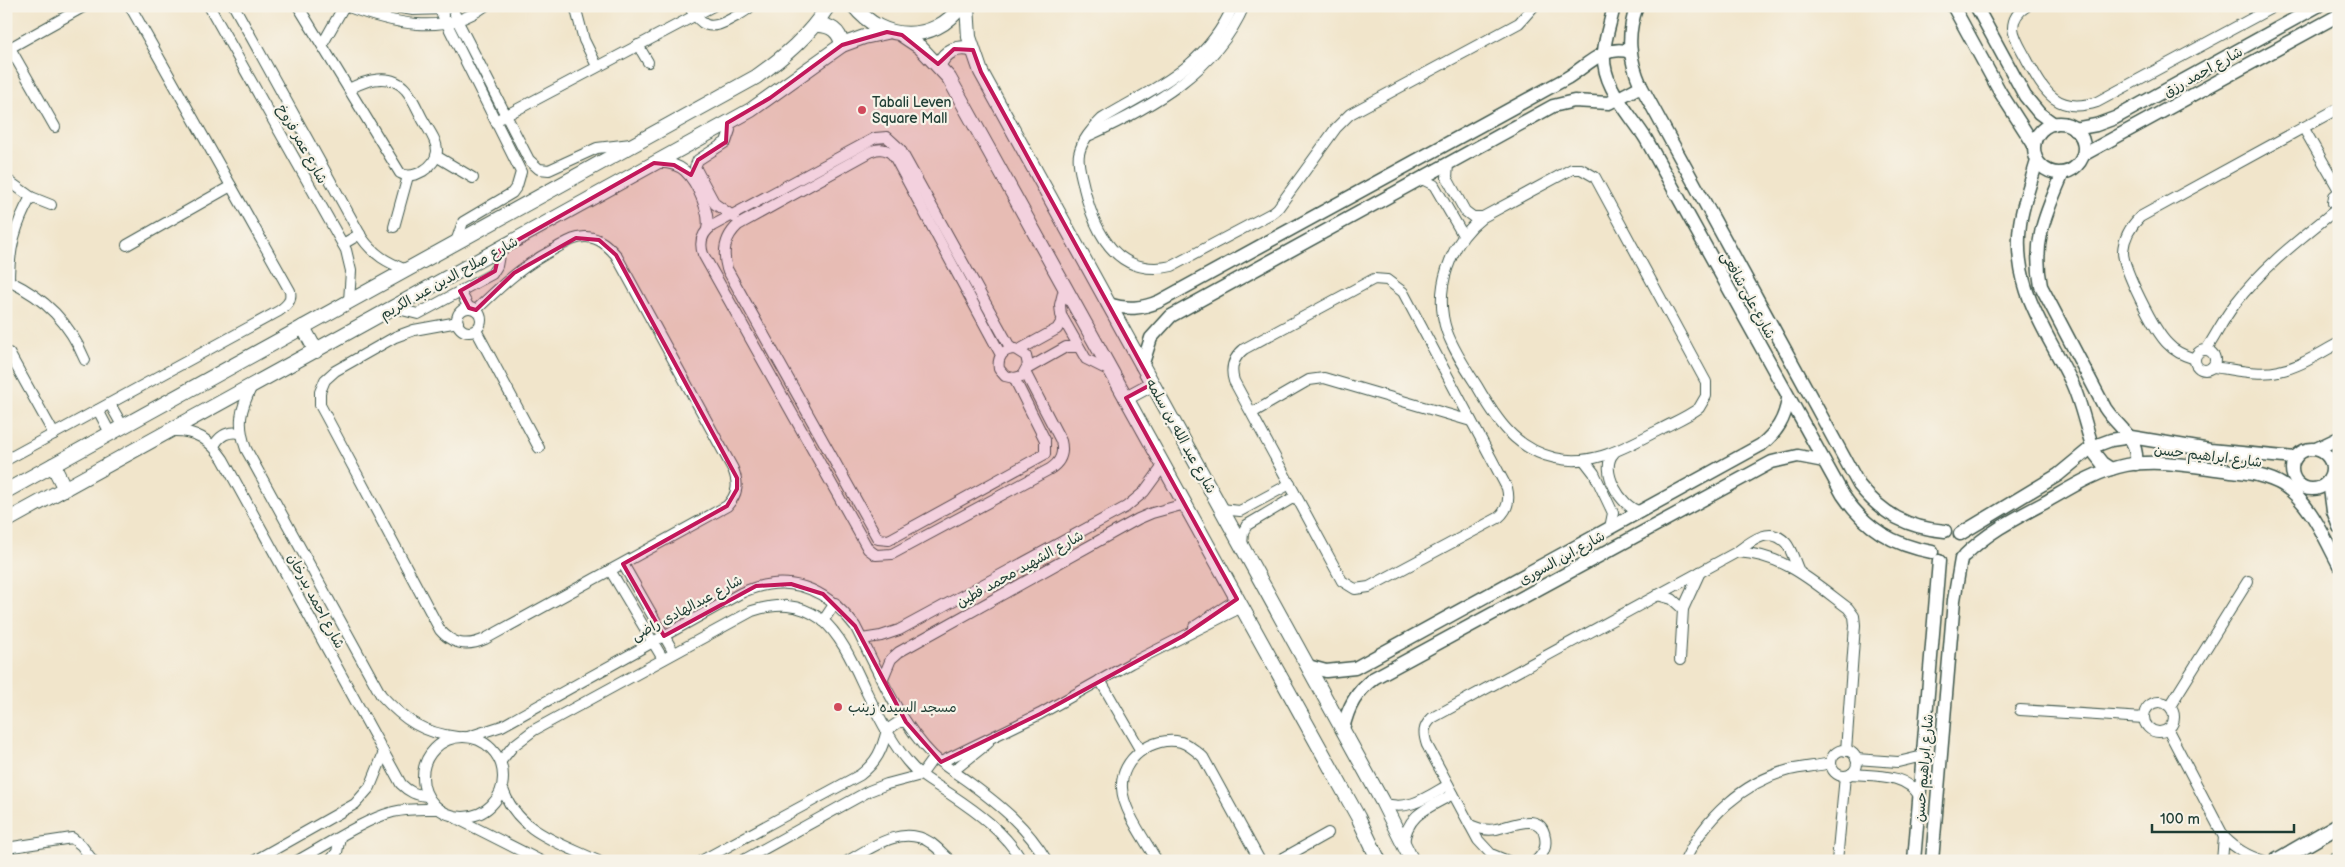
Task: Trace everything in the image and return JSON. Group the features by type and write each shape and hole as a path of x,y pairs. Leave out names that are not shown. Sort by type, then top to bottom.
{"main road":[{"name":"شارع صلاح الدين عبد الكريم","path":"6,491 756,77 800,42 828,6"},
{"path":"854,6 874,25 887,32 902,35 919,34 934,29 948,20 960,6"},
{"name":"شارع عبد الله بن سلمه","path":"967,6 969,37 981,72 1383,803 1412,861"},
{"path":"815,25 831,28 839,35 842,46"},
{"name":"شارع صلاح الدين عبد الكريم","path":"6,521 727,123 763,102 842,46 864,37 887,32"},
{"path":"902,35 920,47 939,65 949,78 1358,817 1379,861"},
{"path":"939,65 944,56 954,49 973,50"},
{"path":"303,327 316,351"},
{"path":"1126,398 1152,384"},
{"path":"53,465 65,489"},
{"path":"2277,861 2339,825"},
{"path":"2335,861 2339,859"}],"street":[{"path":"55,127 8,49 85,6"},
{"path":"6,460 279,311 291,297 290,291 130,6"},
{"name":"شارع عمر فروخ","path":"209,6 343,244 351,266 349,301"},
{"name":"شارع عمر فروخ","path":"234,6 360,234 371,250 384,260 406,270"},
{"path":"298,6 397,169 408,176"},
{"path":"322,45 345,6 394,21 446,24 458,22 475,14 485,6"},
{"path":"389,6 413,10 440,10 453,7 458,22 529,160 539,169 544,170 597,148 633,144"},
{"path":"576,6 584,40 597,66"},
{"path":"689,6 694,16 701,23 710,27 720,26 752,6"},
{"path":"496,121 713,6"},
{"path":"1194,68 1233,6"},
{"path":"1244,6 1219,49 1194,68 1102,119 1094,126 1080,150 1078,164 1088,205 1103,237 1126,261 1141,268 1157,270 1172,266 1278,208 1336,128 1350,114 1519,23 1534,6"},
{"name":"شارع على شافعى","path":"1614,6 1604,53 1607,72 1618,99 1646,139 1788,399 1843,495 1866,524 1897,543 1936,557"},
{"name":"شارع على شافعى","path":"1637,6 1632,23 1630,52 1641,86 1859,485 1882,510 1896,518 1928,529 1945,531"},
{"path":"1953,6 2000,92 2034,146 2037,161 2020,224 2021,272 2027,296 2036,318 2074,388 2092,447 2098,459 2111,469"},
{"path":"1976,6 2025,96 2039,113 2054,124"},
{"path":"2027,6 2020,11 2014,21 2016,38 2044,90 2059,102 2078,106 2097,102 2275,6"},
{"name":"شارع احمد رزق","path":"2074,129 2096,125 2114,118 2318,6"},
{"path":"440,10 520,166 520,179 512,193 505,199 463,222 456,242"},
{"name":"شارع احمد رزق","path":"2083,155 2339,15"},
{"path":"638,45 648,62"},
{"path":"1108,304 1118,307 1140,308 1160,301 1567,78 1604,53 1617,50 1630,52"},
{"path":"349,89 364,82 381,79 394,82 406,90 435,141 436,156 424,170 408,176"},
{"path":"1142,366 1151,338 1171,316 1564,102 1584,100 1608,103 1641,86"},
{"path":"2195,358 2176,351 2161,336 2126,267 2123,253 2128,234 2140,217 2339,108"},
{"path":"684,170 687,164 695,164 698,160 726,142 730,130 727,123"},
{"path":"2034,146 2037,136 2044,128 2054,124 2065,124 2074,129 2081,136 2084,146 2079,164 2063,173 2053,173 2044,169 2037,161"},
{"path":"2303,127 2339,191 2333,200 2338,210 2282,253 2255,280 2234,305 2206,350 2198,353 2195,358 2197,367 2200,370 2212,368 2269,373 2294,366 2339,342"},
{"path":"707,230 881,137 891,139 900,149 926,206 1001,356 999,369 1005,376 1014,378 1066,347 1078,346"},
{"path":"654,163 674,165 684,170 706,208 709,218 707,230 701,242 703,254 871,553 881,556 892,554 1056,465 1062,454 1061,441 1026,371 1028,360 1015,350 926,206 888,150 878,149 732,230 725,245 725,261 784,373 875,537 881,541 889,540 1042,457 1047,449 1046,440 1014,378"},
{"path":"436,156 473,178"},
{"path":"695,164 697,172 715,204 722,211 732,215 738,225"},
{"path":"1448,164 1447,178 1462,206 1469,214 1483,217"},
{"path":"1572,169 1589,171 1600,184 1703,375 1707,389 1703,403 1693,413 1614,453 1584,460 1569,460 1541,454 1516,440 1496,419 1454,346 1443,316 1443,285 1446,269 1463,235 1483,217 1572,169"},
{"path":"2063,173 2040,232 2038,268 2042,286 2105,408 2115,422 2131,437 2136,452 2136,464"},
{"path":"394,227 408,176"},
{"path":"6,179 31,197 51,205"},
{"path":"1419,180 1434,184 1463,235"},
{"path":"126,245 231,186"},
{"path":"31,197 8,243 8,281 42,299 56,312 68,326 86,360"},
{"path":"1451,212 1462,206"},
{"path":"343,244 360,234"},
{"path":"587,237 599,240 616,255 737,478 737,489 734,499 727,506 476,643 455,642 440,630 320,405 320,392 325,380 335,371 395,337 414,330 458,319 463,310 473,309 523,267 576,238 587,237"},
{"path":"394,308 418,314 495,271 500,250"},
{"path":"1381,279 1394,283 1403,292 1507,488 1509,495 1506,508 1498,518 1365,589 1350,588 1342,581 1252,413 1232,375 1233,363 1239,353 1368,281 1381,279"},
{"path":"1065,285 1060,306 1063,319 1086,359 1112,372"},
{"path":"449,297 463,330 467,332 476,330 481,322 479,314 460,291"},
{"path":"1001,356 1057,329 1063,319"},
{"path":"476,330 539,448"},
{"path":"2206,350 2215,357 2212,368"},
{"path":"9,354 54,434"},
{"path":"773,379 784,373"},
{"path":"1252,413 1309,380 1324,378 1471,420"},
{"name":"شارع احمد بدرخان","path":"252,386 244,401 240,417 240,433 246,449 380,695 397,712 416,725 437,735 457,737"},
{"name":"شارع ابن السورى","path":"1308,666 1336,671 1355,668 1640,512 1772,436 1783,419 1788,399"},
{"path":"110,404 116,430"},
{"path":"98,410 116,430"},
{"name":"شارع احمد بدرخان","path":"171,431 187,430 202,436 214,446 224,459 383,755 401,784 408,791 428,796"},
{"path":"214,446 217,440 228,433 240,433"},
{"name":"شارع ابراهيم حسن","path":"1960,534 2058,475 2092,447 2111,440 2131,437 2210,450 2295,458"},
{"path":"2333,470 2318,488 2312,490 2296,489 2292,476 2292,464 2295,458 2304,450 2316,449 2339,438"},
{"path":"2316,449 2327,456 2333,470 2332,511 2339,526"},
{"path":"1614,453 1608,462 1608,473 1626,505 1640,512"},
{"name":"شارع ابن السورى","path":"1342,729 1350,705 1364,685 1495,612 1772,462 1798,456 1824,462"},
{"path":"1584,460 1594,474 1613,514 1610,528"},
{"name":"شارع ابراهيم حسن","path":"1932,861 1954,600 1963,557 1992,532 2091,476 2111,469 2136,464 2204,467 2260,476 2296,489 2339,565"},
{"name":"شارع الشهيد محمد فطين","path":"862,639 881,636 899,630 1126,507 1144,492 1163,466"},
{"path":"1221,509 1240,511 1290,484"},
{"path":"977,492 984,505"},
{"path":"1242,547 1241,539 1247,525 1296,496"},
{"path":"1659,501 1668,517"},
{"path":"954,504 961,517"},
{"name":"شارع الشهيد محمد فطين","path":"883,678 888,664 899,652 1138,519 1185,504"},
{"path":"1950,530 1960,534 1966,543 1963,557 1951,564 1936,557 1934,539 1945,531 1950,530"},
{"path":"1508,861 1492,854 1485,848 1450,790 1424,735 1425,725 1432,718 1737,552 1757,537 1773,535 1786,543 1800,572"},
{"path":"1737,552 1770,557 1800,572 1848,608 1854,616 1855,625 1846,751"},
{"name":"شارع ابراهيم حسن","path":"1914,861 1936,557"},
{"path":"623,564 674,653"},
{"path":"610,570 663,659"},
{"path":"1680,660 1683,609 1700,572"},
{"path":"2170,706 2248,581"},
{"name":"شارع عبدالهادى راضى","path":"468,737 502,726 756,586 790,584 815,591 835,603 855,626 906,722 937,759 1014,818 1028,833 1047,861"},
{"path":"1657,595 1672,599 1683,609"},
{"path":"1486,596 1495,612"},
{"path":"823,621 835,603"},
{"path":"742,861 869,791 921,775 937,759 994,737 1183,636 1209,616 1240,603"},
{"path":"501,761 513,746 534,730 752,610 770,605 790,605 808,611 823,621 848,654 896,746 921,775 989,822 1006,839 1022,861"},
{"path":"1100,680 1141,751"},
{"path":"2155,702 2165,703 2170,706 2174,718 2168,730 2163,732 2152,731 2148,728 2144,718 2147,708 2155,702"},
{"path":"2020,710 2144,718"},
{"path":"701,861 871,767 880,755 887,730 899,722 906,722"},
{"path":"2168,730 2224,837 2235,848 2249,856 2264,861"},
{"path":"449,814 462,817 475,815 487,809 497,799 502,787 503,770 501,761 488,745 468,737 457,737 445,741 435,748 427,759 423,777 428,796 439,809 542,861"},
{"path":"953,771 994,737"},
{"path":"1157,861 1130,812 1122,793 1124,773 1130,760 1141,751 1153,744 1173,742 1193,748 1203,757 1260,861"},
{"path":"1831,764 1836,754 1846,751 1854,755 1857,765 1848,775 1837,861"},
{"path":"254,861 355,804 370,787 383,755"},
{"path":"1856,760 1898,762 1923,756 1940,757"},
{"path":"1831,764 1837,774 1897,778 1908,783 1920,797"},
{"path":"1685,861 1702,831 1720,810 1741,793 1764,780 1789,770 1831,764"},
{"path":"502,787 514,813 524,823 536,831 598,861"},
{"path":"1383,803 1398,806 1413,804 1450,790"},
{"path":"1404,844 1407,826 1412,819 1450,790"},
{"path":"297,861 392,812 412,808 439,809"},
{"path":"1470,825 1488,830 1516,822 1528,821 1538,825 1545,833 1546,843 1543,853 1536,861"},
{"path":"1278,861 1328,833"},
{"path":"848,861 885,840 899,836 915,836 930,842 951,861"},
{"path":"2222,861 2224,837"},
{"path":"6,848 72,838 81,845 93,861"},
{"path":"330,861 337,852 340,838"}],"highlighted area":[{"path":"887,32 902,35 938,64 954,49 973,50 981,72 1152,384 1126,398 1237,599 1183,636 1040,714 941,762 906,722 855,626 823,594 791,584 756,586 664,636 623,564 727,506 737,489 737,478 616,255 599,240 576,238 514,273 476,310 469,308 460,291 495,271 500,250 654,163 674,165 691,175 698,160 726,142 727,123 770,98 842,45"}],"place":[{"name":"Tabali Leven Square Mall","path":"862,110"},
{"name":"مسجد السيده زينب","path":"838,707"}]}
